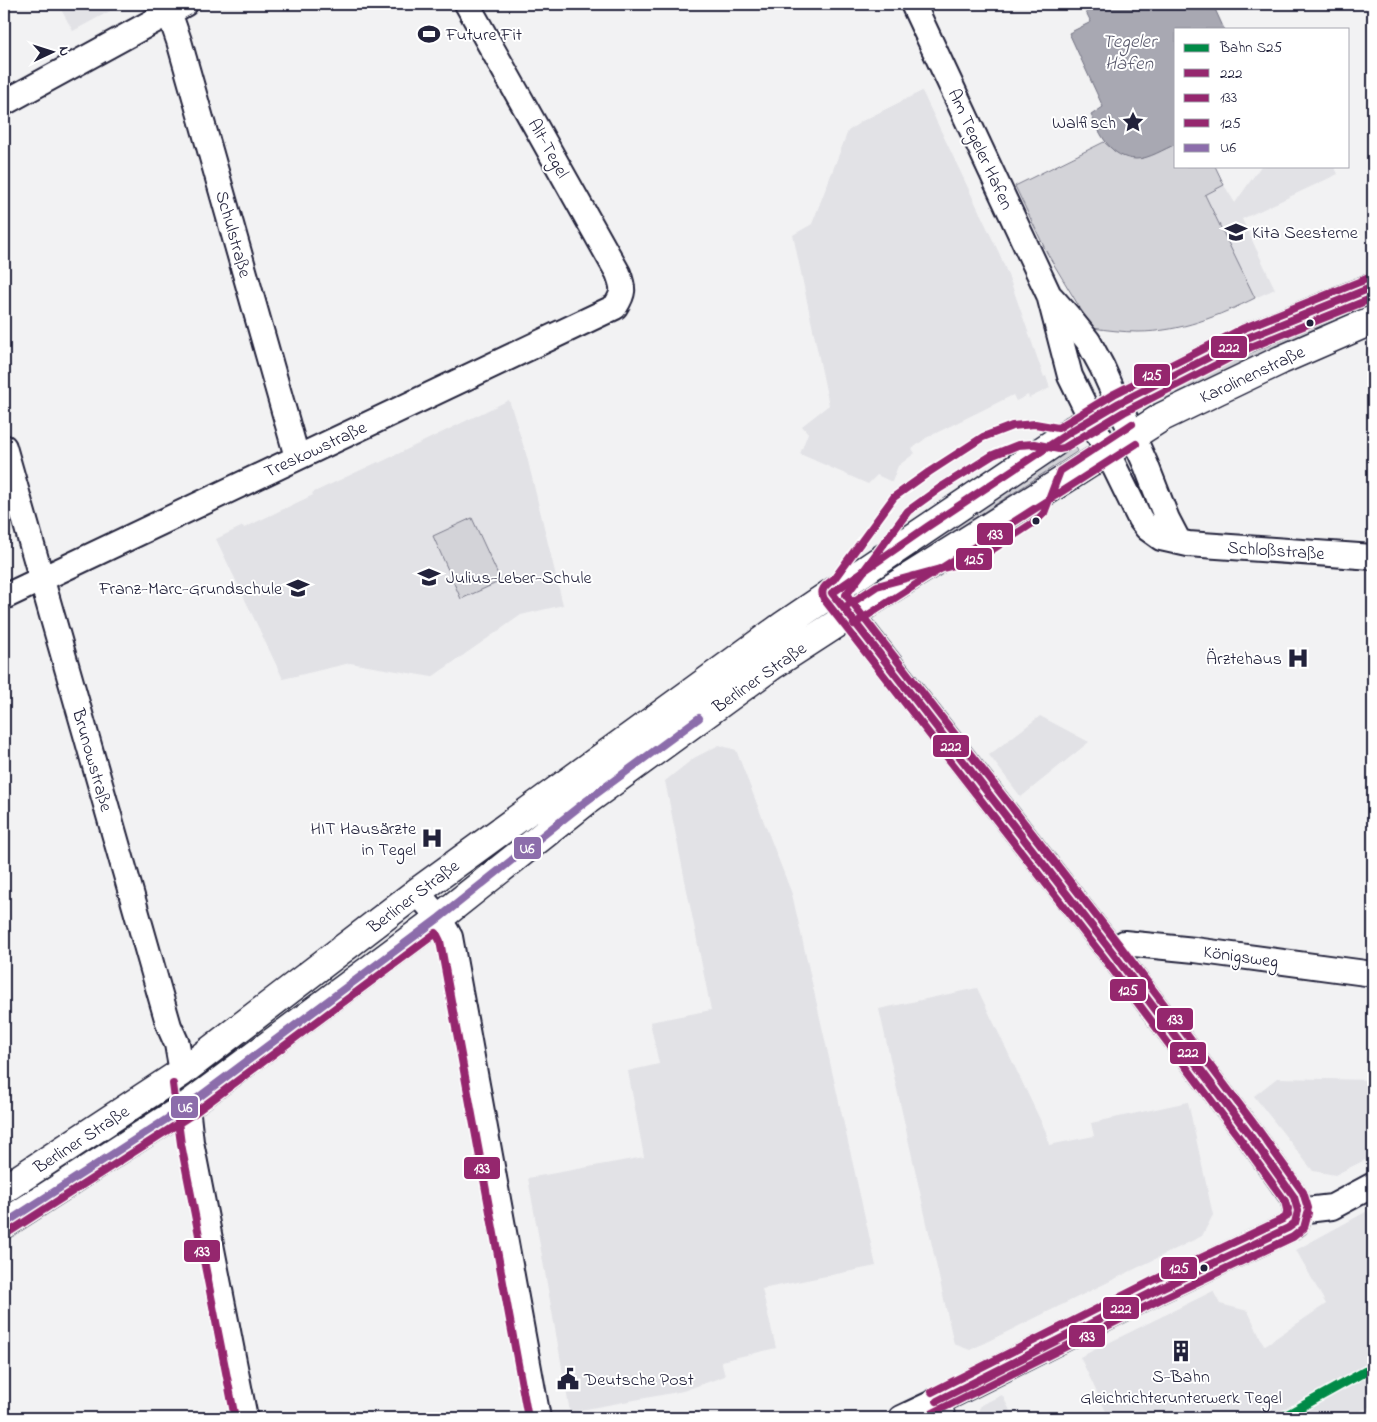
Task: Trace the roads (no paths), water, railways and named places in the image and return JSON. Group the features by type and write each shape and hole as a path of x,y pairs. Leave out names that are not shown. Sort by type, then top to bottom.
{"main road":[{"name":"Karolinenstraße","path":"1119,403 1247,338 1373,287"},
{"name":"Karolinenstraße","path":"1133,435 1162,417 1233,382 1373,320"},
{"name":"Berliner Straße","path":"4,1189 182,1072 417,892 711,677 934,522 1091,419 1119,403"},
{"name":"Berliner Straße","path":"4,1224 187,1106 439,918 585,802 758,676 1133,435"},
{"path":"832,593 1112,952 1255,1142 1294,1197 1298,1211 1294,1223 1288,1228 1157,1290 939,1409"},
{"path":"182,1072 187,1106"}],"street":[{"name":"Alt-Tegel","path":"467,4 618,273 623,286 622,296"},
{"name":"Am Tegeler Hafen","path":"913,4 1049,295 1070,376 1107,452"},
{"path":"4,103 177,8"},
{"name":"Schulstraße","path":"177,8 179,41 297,457"},
{"name":"Am Tegeler Hafen","path":"1049,295 1088,341 1119,403"},
{"name":"Treskowstraße","path":"4,597 615,307 622,296"},
{"path":"1119,403 1162,501 1167,519 1179,542"},
{"name":"Brunowstraße","path":"4,447 169,1026 177,1044 182,1072"},
{"name":"Schloßstraße","path":"1107,452 1140,519 1147,528 1161,538 1179,542 1373,557"},
{"path":"417,892 439,918 450,937 538,1418"},
{"name":"Königsweg","path":"1112,952 1124,943 1195,950 1373,974"},
{"path":"187,1106 191,1142 245,1418"},
{"path":"1298,1211 1332,1206 1373,1185"},
{"path":"901,1418 939,1409"}],"water":[{"name":"Tegeler Hafen","path":"1082,4 1226,4 1215,9 1224,28 1174,28 1174,145 1141,159 1127,158 1113,150 1103,137 1091,115 1103,107 1069,33 1091,22"}],"rail line":[{"name":"S25","path":"1281,1418 1373,1367"}],"place":[{"name":"Future Fit","path":"429,34"},
{"name":"Walfisch","path":"1133,122"},
{"name":"Kita Seesterne","path":"1236,232"},
{"name":"Julius-Leber-Schule","path":"429,577"},
{"name":"Franz-Marc-Grundschule","path":"298,588"},
{"name":"Ärztehaus","path":"1298,658"},
{"name":"HIT Hausärzte in Tegel","path":"432,838"},
{"name":"S-Bahn Gleichrichterunterwerk Tegel","path":"1181,1351"},
{"name":"Deutsche Post","path":"568,1379"}]}
